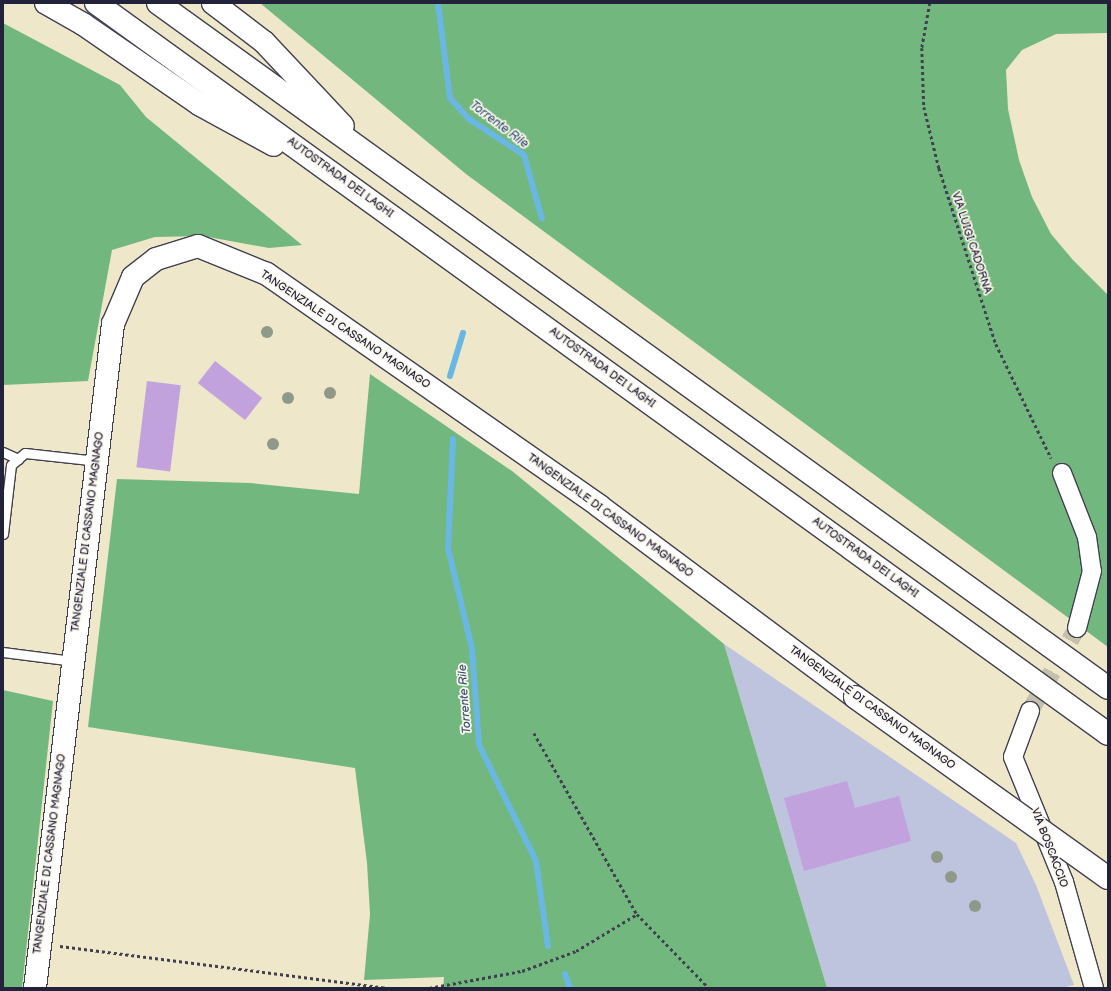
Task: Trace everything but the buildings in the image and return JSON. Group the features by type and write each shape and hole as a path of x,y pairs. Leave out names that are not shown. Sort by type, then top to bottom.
{"main road":[{"path":"46,3 83,24 199,104 357,190"},
{"name":"AUTOSTRADA DEI LAGHI","path":"96,3 357,190 1108,734"},
{"path":"158,3 1108,688"},
{"path":"213,3 264,42 378,163"},
{"name":"TANGENZIALE DI CASSANO MAGNAGO","path":"35,988 113,324 133,277 156,259 198,246 266,274 599,506 855,697 1108,878"}],"street":[{"path":"1062,473 1087,537 1092,571 1077,628"},
{"name":"VIA BOSCACCIO","path":"1030,711 1013,757 1064,882 1094,988"}],"lane":[{"path":"3,452 18,459"},
{"path":"3,534 10,465 25,453 96,461"},
{"path":"3,652 73,661"}],"path":[{"name":"VIA LUIGI CADORNA","path":"930,3 922,48 924,107 939,168 996,344 1048,454 1062,473"},
{"path":"534,733 637,914 709,988"},
{"path":"429,988 522,972 576,950 637,914"},
{"path":"40,943 387,988"}],"shaded area":[{"path":"724,644 1016,843 1036,885 1074,985 1061,988 827,988"}],"green space":[{"path":"260,3 1108,3 1108,33 1056,34 1022,50 1006,70 1008,109 1019,160 1032,197 1051,234 1073,260 1108,295 1108,647 466,174"},
{"path":"3,23 120,85 146,117 302,245 269,248 203,236 155,237 112,250 88,381 3,385"},
{"path":"370,374 512,471 724,644 827,988 443,988 444,977 364,980 370,914 367,863 355,768 88,727 117,479 250,483 359,494"},
{"path":"3,690 53,701 22,988 3,988"}],"waterway":[{"name":"Torrente Rile","path":"438,3 450,98 469,119 524,155 542,219"},
{"name":"Torrente Rile","path":"450,376 463,333"},
{"name":"Torrente Rile","path":"453,439 448,548 472,649 479,745 536,861 548,946"},
{"name":"Torrente Rile","path":"565,974 570,988"}],"tunnel":[{"path":"1030,711 1077,628"}]}
